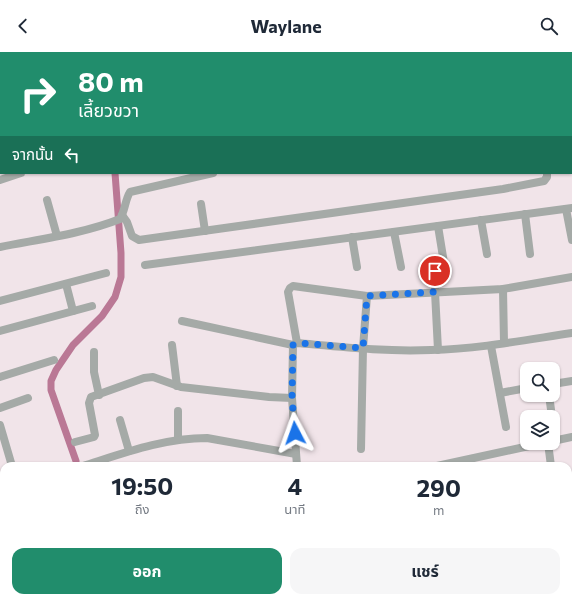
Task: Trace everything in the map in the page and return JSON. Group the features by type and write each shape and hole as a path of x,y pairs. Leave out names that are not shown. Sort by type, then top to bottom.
{"street":[{"path":"0,180 18,174"},
{"path":"119,219 127,196 130,192 209,174"},
{"path":"0,247 88,230 119,219 127,222 132,236 138,240 502,189 544,181 547,174"},
{"path":"47,200 57,236"},
{"path":"201,204 205,231"},
{"path":"145,265 569,208 572,240"},
{"path":"524,214 530,254"},
{"path":"481,220 487,254"},
{"path":"438,226 444,263"},
{"path":"394,232 400,267"},
{"path":"352,238 357,267"},
{"path":"435,271 438,350"},
{"path":"0,301 106,273"},
{"path":"297,462 292,398 295,344 288,292 290,288 297,287 367,296 503,289 572,277"},
{"path":"66,284 73,311"},
{"path":"503,289 504,344"},
{"path":"361,448 363,348 367,296"},
{"path":"0,331 92,306"},
{"path":"182,321 295,344 400,351 491,346 572,333"},
{"path":"172,345 177,386"},
{"path":"491,346 506,427"},
{"path":"94,352 94,372 99,395"},
{"path":"0,377 54,360"},
{"path":"75,442 94,437 95,435 89,400 90,398 144,378 153,377 177,386 268,397 292,398"},
{"path":"560,383 572,381"},
{"path":"500,392 520,389"},
{"path":"0,408 28,398"},
{"path":"178,411 178,440"},
{"path":"120,420 129,451"},
{"path":"0,425 11,462"},
{"path":"560,440 572,437"},
{"path":"95,462 129,451 178,440 207,438 296,454"},
{"path":"455,462 520,448"},
{"path":"549,450 550,462"}],"waterway":[{"path":"76,461 51,390 51,381 56,370 73,345 102,316 115,297 121,277 121,253 115,174"}],"route":[{"path":"295,433 292,398 293,345 297,343 363,348 367,296 435,292 435,271"}]}
